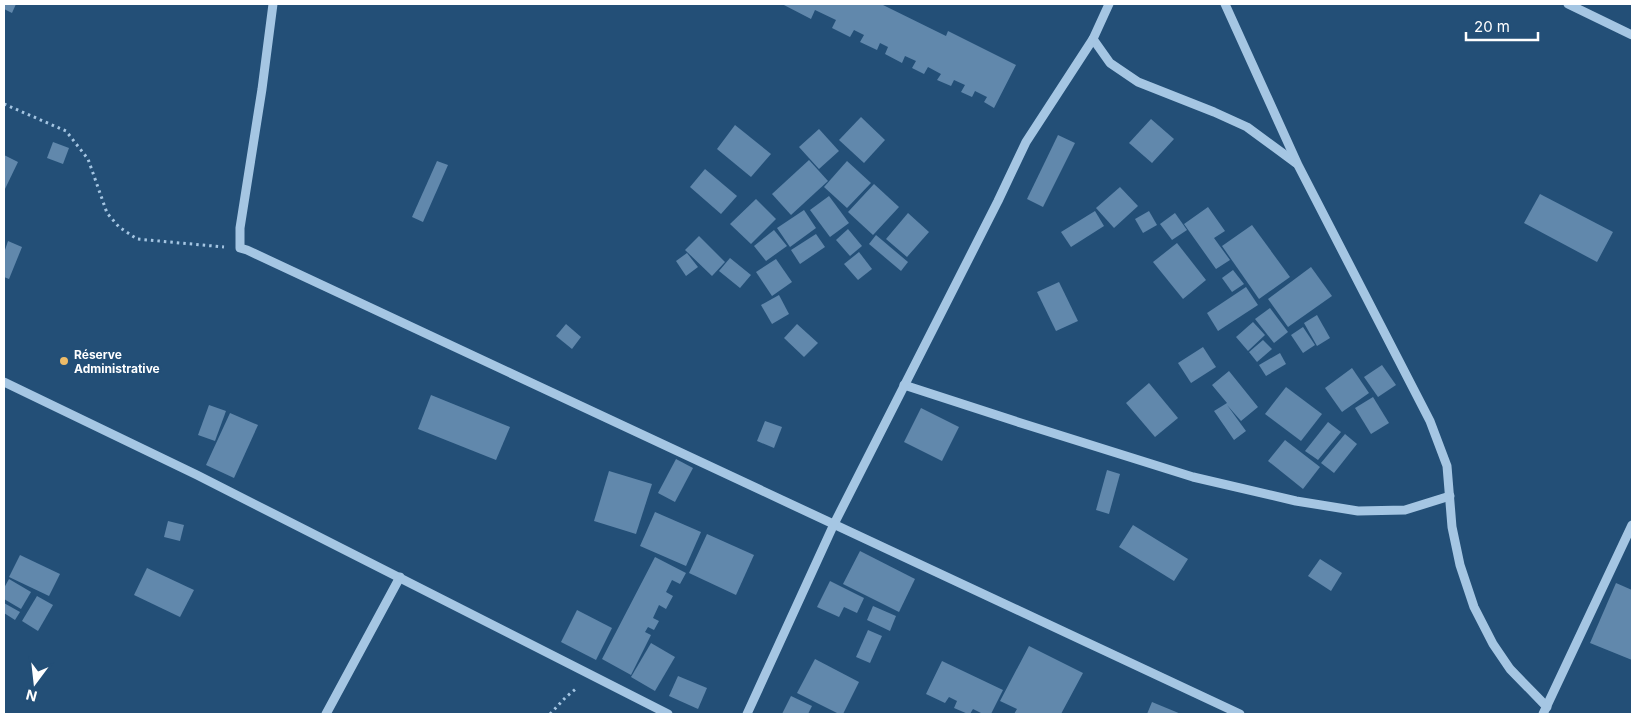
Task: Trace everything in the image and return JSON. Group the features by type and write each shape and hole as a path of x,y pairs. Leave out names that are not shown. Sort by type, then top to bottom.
{"street":[{"path":"273,4 262,89 240,228 240,248 1240,714"},
{"path":"747,714 834,524 1026,142 1093,38 1109,4"},
{"path":"1225,4 1298,165 1430,421 1447,466 1452,528 1460,565 1474,607 1493,644 1510,670 1545,711 1632,524"},
{"path":"1568,4 1632,35"},
{"path":"1093,38 1110,63 1138,82 1248,126 1298,165"},
{"path":"4,382 400,577 668,714"},
{"path":"904,385 1193,477 1296,501 1358,511 1405,510 1450,496"},
{"path":"326,714 400,577"}],"path":[{"path":"4,104 66,132 88,159 106,213 119,227 137,239 247,250"},
{"path":"550,714 566,697 592,676"}],"building":[{"path":"4,4 16,4 12,13 4,9"},
{"path":"782,4 881,4 946,36 948,31 1016,65 994,108 984,102 987,97 975,91 972,97 961,92 965,85 954,80 951,86 937,80 941,74 928,67 924,74 912,68 916,61 905,56 902,63 885,54 888,47 880,43 877,50 860,42 864,35 854,30 850,37 832,28 836,20 815,10 811,19"},
{"path":"861,117 885,140 864,163 839,140"},
{"path":"1151,119 1174,139 1152,163 1129,143"},
{"path":"735,125 771,154 751,177 717,149"},
{"path":"819,129 839,151 819,169 799,147"},
{"path":"1058,135 1075,143 1043,207 1027,199"},
{"path":"53,142 69,148 63,164 47,158"},
{"path":"4,155 18,162 4,191"},
{"path":"809,160 828,181 791,215 772,194"},
{"path":"437,161 448,165 423,222 412,217"},
{"path":"847,161 871,183 847,208 824,187"},
{"path":"705,169 737,196 721,214 690,187"},
{"path":"874,184 899,207 873,235 848,212"},
{"path":"1120,187 1138,206 1114,228 1096,208"},
{"path":"1540,194 1613,232 1597,262 1524,223"},
{"path":"829,196 849,223 830,237 810,210"},
{"path":"756,199 776,219 751,244 730,224"},
{"path":"1208,207 1225,231 1214,238 1230,260 1216,269 1184,224"},
{"path":"804,210 816,228 790,247 777,228"},
{"path":"1095,211 1104,226 1071,247 1061,232"},
{"path":"1149,211 1157,225 1143,233 1135,219"},
{"path":"908,213 929,232 907,257 886,239"},
{"path":"1175,213 1187,230 1172,240 1160,224"},
{"path":"1252,225 1290,277 1259,299 1222,246"},
{"path":"848,229 862,246 850,256 836,240"},
{"path":"774,230 787,246 766,261 754,246"},
{"path":"816,234 825,247 800,264 791,250"},
{"path":"876,235 908,262 901,271 869,244"},
{"path":"699,236 725,262 712,276 685,250"},
{"path":"8,241 22,247 9,279 4,277 4,253"},
{"path":"1177,243 1206,280 1183,299 1153,262"},
{"path":"859,252 872,269 858,280 844,264"},
{"path":"687,253 698,267 686,276 676,261"},
{"path":"730,258 751,275 740,288 719,271"},
{"path":"776,259 792,282 772,296 756,272"},
{"path":"1311,267 1332,296 1288,327 1268,299"},
{"path":"1233,270 1244,284 1232,292 1222,278"},
{"path":"1059,282 1078,321 1056,331 1037,292"},
{"path":"1246,287 1258,305 1218,331 1207,313"},
{"path":"779,295 789,314 772,324 761,305"},
{"path":"1270,308 1288,332 1274,343 1255,319"},
{"path":"1317,315 1330,338 1317,346 1304,323"},
{"path":"1253,322 1265,335 1248,351 1236,337"},
{"path":"566,324 581,337 572,349 556,336"},
{"path":"797,324 818,343 804,357 784,338"},
{"path":"1303,327 1315,345 1303,353 1291,335"},
{"path":"1263,340 1272,349 1257,362 1249,352"},
{"path":"1203,347 1216,367 1191,383 1178,363"},
{"path":"1280,353 1286,364 1266,376 1259,365"},
{"path":"1382,365 1396,385 1378,397 1364,377"},
{"path":"1352,368 1369,393 1342,412 1325,388"},
{"path":"1229,371 1258,407 1241,421 1227,405 1246,431 1234,440 1214,411 1227,403 1212,385"},
{"path":"1149,383 1178,418 1155,437 1126,403"},
{"path":"1286,387 1322,414 1301,441 1265,414"},
{"path":"431,395 510,427 496,460 418,429"},
{"path":"1373,397 1389,423 1371,434 1355,408"},
{"path":"209,405 226,411 215,441 198,435"},
{"path":"921,408 959,427 942,461 904,442"},
{"path":"230,413 258,425 234,478 206,465"},
{"path":"765,421 782,427 774,448 757,441"},
{"path":"1328,422 1341,432 1318,460 1305,451"},
{"path":"1345,434 1357,444 1334,473 1321,463"},
{"path":"1285,440 1320,467 1303,489 1268,461"},
{"path":"676,459 693,468 675,502 658,493"},
{"path":"1107,470 1120,474 1109,514 1096,510"},
{"path":"609,471 652,484 636,534 594,521"},
{"path":"655,512 701,532 686,566 640,546"},
{"path":"168,521 184,525 180,541 164,537"},
{"path":"1133,525 1188,559 1174,581 1119,547"},
{"path":"707,534 754,555 736,595 689,573"},
{"path":"860,551 915,579 899,612 843,584"},
{"path":"20,555 60,574 49,596 9,577"},
{"path":"655,557 686,573 680,584 672,580 666,592 673,596 666,609 659,605 653,618 659,621 654,630 648,627 645,632 651,635 631,675 602,659"},
{"path":"1320,559 1342,573 1331,591 1308,576"},
{"path":"147,568 194,590 180,617 134,595"},
{"path":"9,579 31,592 21,609 4,599 4,588"},
{"path":"830,581 864,598 857,613 844,607 839,617 817,607"},
{"path":"1616,583 1632,590 1632,660 1590,643"},
{"path":"37,596 53,605 38,631 22,621"},
{"path":"4,603 20,612 15,620 4,613"},
{"path":"873,606 896,616 890,631 867,620"},
{"path":"577,610 612,628 596,660 561,642"},
{"path":"868,630 882,636 870,663 856,657"},
{"path":"651,643 675,657 655,691 631,677"},
{"path":"1029,646 1083,673 1061,714 1014,714 1017,709 1000,701"},
{"path":"815,659 859,682 843,714 839,714 797,693"},
{"path":"942,661 1003,690 991,714 980,714 973,709 968,714 954,708 957,701 949,697 945,703 926,694"},
{"path":"678,676 707,688 698,709 669,696"},
{"path":"791,696 812,706 808,714 782,714"},
{"path":"1152,702 1181,714 1147,714"}],"place":[{"name":"Réserve Administrative","path":"64,361"}]}
